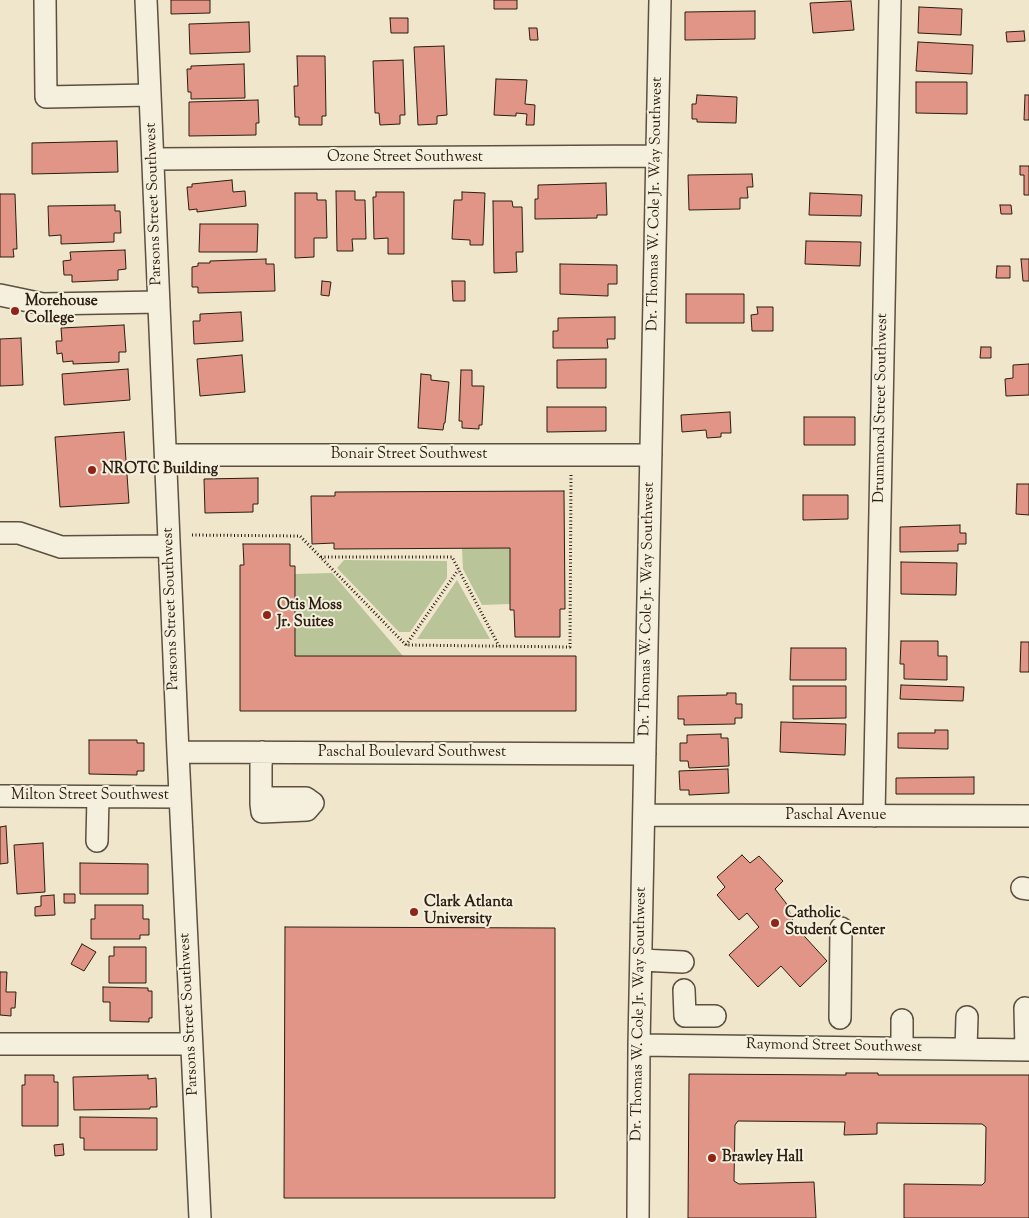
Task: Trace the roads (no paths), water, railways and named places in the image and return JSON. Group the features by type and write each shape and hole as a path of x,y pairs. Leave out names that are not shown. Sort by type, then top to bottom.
{"street":[{"path":"44,0 46,97 150,95"},
{"name":"Parsons Street Southwest","path":"146,0 200,1218"},
{"name":"Dr. Thomas W. Cole Jr. Way Southwest","path":"638,1218 639,1045 660,0"},
{"name":"Drummond Street Southwest","path":"874,816 890,0"},
{"name":"Ozone Street Southwest","path":"153,158 657,156"},
{"path":"0,295 43,304 159,302"},
{"name":"Bonair Street Southwest","path":"166,455 651,455"},
{"path":"0,533 19,533 61,547 169,546"},
{"name":"Paschal Boulevard Southwest","path":"178,752 645,754"},
{"path":"261,805 262,752"},
{"name":"Milton Street Southwest","path":"0,796 180,796"},
{"path":"97,841 98,796"},
{"name":"Paschal Avenue","path":"644,815 841,822 874,816 1029,816"},
{"path":"840,928 840,1018"},
{"path":"641,960 683,962"},
{"path":"684,990 685,1016 715,1016"},
{"path":"1025,1008 1028,1050"},
{"path":"966,1017 966,1049"},
{"path":"902,1020 902,1048"},
{"path":"0,1044 191,1044"},
{"name":"Raymond Street Southwest","path":"639,1045 1028,1050"}],"place":[{"name":"Morehouse College","path":"15,311"},
{"name":"NROTC Building","path":"92,470"},
{"name":"Otis Moss Jr. Suites","path":"267,615"},
{"name":"Clark Atlanta University","path":"414,912"},
{"name":"Catholic Student Center","path":"775,923"},
{"name":"Brawley Hall","path":"712,1158"}]}
